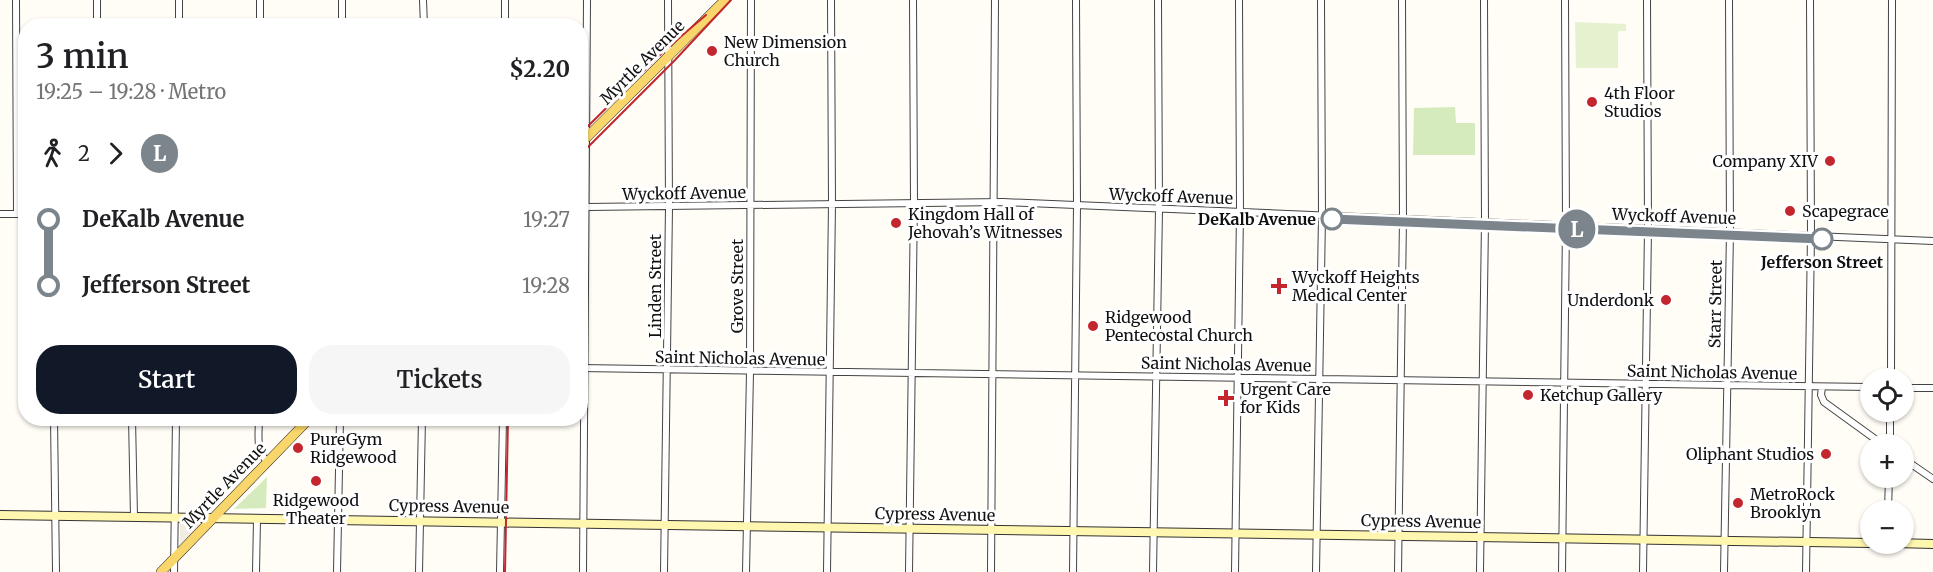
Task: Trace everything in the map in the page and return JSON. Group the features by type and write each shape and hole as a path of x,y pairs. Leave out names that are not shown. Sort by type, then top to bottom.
{"main road":[{"name":"Myrtle Avenue","path":"588,137 725,0"},
{"name":"Myrtle Avenue","path":"161,572 302,426"},
{"name":"Cypress Avenue","path":"0,515 1860,543"},
{"path":"1914,544 1933,544"}],"street":[{"path":"0,214 17,214 16,0"},
{"path":"97,0 97,18"},
{"path":"179,0 179,18"},
{"path":"260,0 260,18"},
{"path":"342,0 342,18"},
{"path":"423,0 424,18"},
{"path":"505,0 505,18"},
{"path":"587,0 587,18"},
{"name":"Linden Street","path":"664,572 669,207 668,0"},
{"name":"Grove Street","path":"746,572 750,372 751,0"},
{"path":"827,572 832,204 831,0"},
{"path":"909,572 914,202 913,0"},
{"path":"992,572 996,202 995,0"},
{"path":"1073,572 1077,206 1076,0"},
{"path":"1153,572 1159,209 1158,0"},
{"path":"1235,572 1240,212 1239,0"},
{"path":"1316,572 1322,216 1321,0"},
{"path":"1398,572 1403,219 1402,0"},
{"path":"1480,572 1485,222 1484,0"},
{"path":"1562,572 1566,225 1565,0"},
{"path":"1643,572 1648,229 1647,0"},
{"name":"Starr Street","path":"1724,572 1730,232 1729,0"},
{"path":"1806,572 1811,235 1810,0"},
{"path":"1891,368 1892,0"},
{"name":"Wyckoff Avenue","path":"588,207 996,202 1933,241"},
{"name":"Saint Nicholas Avenue","path":"588,368 1860,387"},
{"path":"1822,387 1821,395 1824,402 1868,434"},
{"path":"1914,388 1933,388"},
{"path":"54,426 56,572"},
{"path":"132,426 134,517"},
{"path":"174,572 176,426"},
{"path":"259,426 259,449 261,456 268,462"},
{"path":"337,572 340,426"},
{"path":"419,572 422,426"},
{"path":"500,572 503,426"},
{"path":"583,426 583,572"},
{"path":"1914,466 1933,479"},
{"path":"256,572 257,519"}],"green space":[{"path":"1575,22 1626,24 1626,31 1619,31 1618,34 1618,68 1576,68"},
{"path":"1455,107 1456,123 1475,123 1475,155 1413,155 1414,108"},
{"path":"267,477 266,508 234,509 265,479"}],"shaded area":[{"path":"180,523 201,524 181,544 180,544"}],"railway":[{"path":"588,147 731,0"},
{"path":"588,126 665,50 706,15"},
{"path":"505,572 508,426"}],"metro line":[{"name":"L","path":"1332,219 1822,239"}],"place":[{"name":"New Dimension Church","path":"712,51"},
{"name":"4th Floor Studios","path":"1592,102"},
{"name":"Company XIV","path":"1830,161"},
{"name":"Scapegrace","path":"1790,211"},
{"name":"DeKalb Avenue","path":"1332,219"},
{"name":"Kingdom Hall of Jehovah’s Witnesses","path":"896,223"},
{"name":"Jefferson Street","path":"1822,239"},
{"name":"Wyckoff Heights Medical Center","path":"1279,286"},
{"name":"Underdonk","path":"1666,300"},
{"name":"Ridgewood Pentecostal Church","path":"1093,326"},
{"name":"Ketchup Gallery","path":"1528,395"},
{"name":"Urgent Care for Kids","path":"1226,398"},
{"name":"PureGym Ridgewood","path":"298,448"},
{"name":"Oliphant Studios","path":"1826,454"},
{"name":"Ridgewood Theater","path":"316,481"},
{"name":"MetroRock Brooklyn","path":"1738,503"}]}
